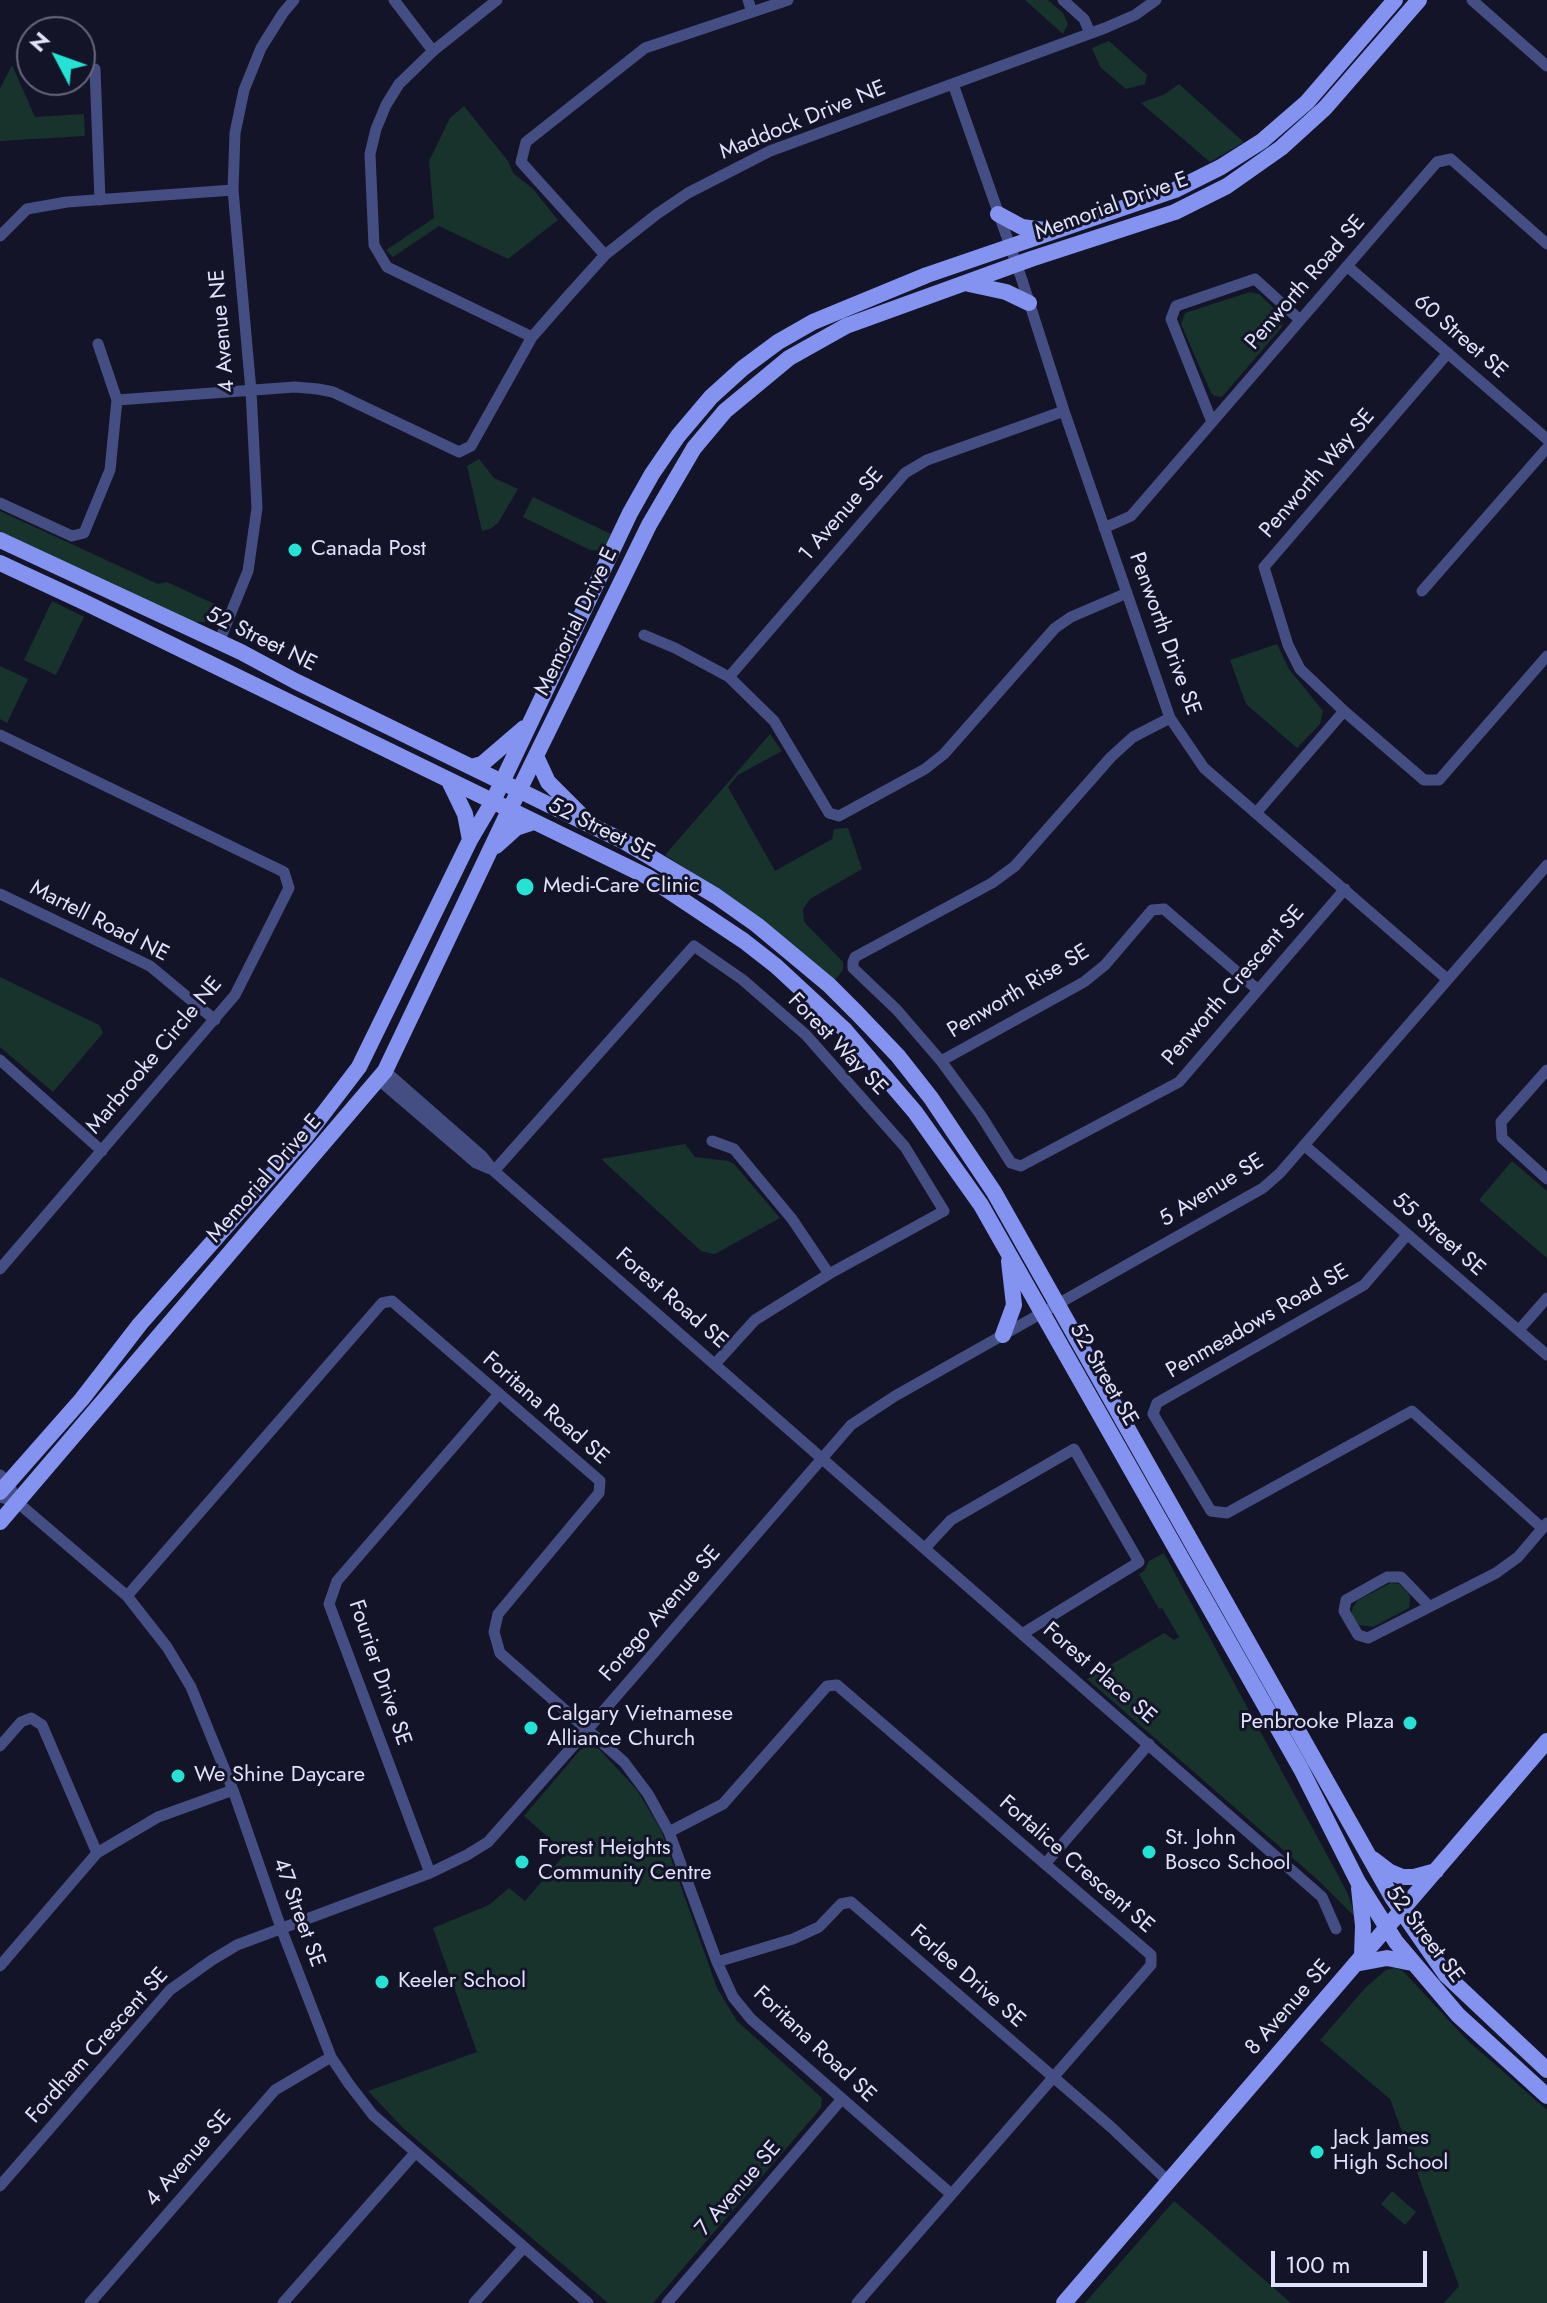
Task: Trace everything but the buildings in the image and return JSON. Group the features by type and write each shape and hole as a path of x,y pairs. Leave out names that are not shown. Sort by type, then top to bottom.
{"main road":[{"name":"Memorial Drive E","path":"2,1487 82,1399 140,1324 307,1135 359,1067 470,840 493,801 630,513 678,436 711,397 778,342 813,322 927,275 1175,190 1221,167 1262,141 1307,102 1395,0"},
{"name":"Memorial Drive E","path":"0,1522 382,1075 509,809 671,484 694,448 725,411 789,358 822,338 902,305 1175,212 1227,186 1281,148 1325,108 1419,0"},
{"path":"998,214 1022,227 1058,232"},
{"path":"967,284 1006,292 1029,303"},
{"name":"52 Street NE","path":"0,540 219,642 501,783"},
{"name":"52 Street NE","path":"0,563 450,783 493,801"},
{"name":"4 Avenue NE","path":"209,663 219,642"},
{"path":"471,767 482,764 530,723"},
{"path":"536,756 548,782 590,825"},
{"path":"450,783 465,814 470,840"},
{"name":"52 Street SE","path":"501,783 660,862 728,904 787,949 857,1013 898,1056 961,1141 994,1192 1050,1308 1301,1769 1358,1882 1412,1963 1458,2015 1547,2096"},
{"name":"52 Street SE","path":"493,801 648,877 744,941 844,1029 915,1112 981,1205 1008,1252 1050,1308 1246,1635 1365,1854 1401,1911 1446,1975 1547,2070"},
{"path":"489,853 512,831 534,822"},
{"path":"1003,1335 1014,1305 1008,1252"},
{"name":"8 Avenue SE","path":"1064,2303 1547,1741"},
{"path":"1365,1854 1402,1877 1436,1871"},
{"path":"1358,1882 1363,1926 1358,1960 1387,1958 1412,1963"}],"street":[{"name":"4 Avenue NE","path":"219,642 245,583 255,524 251,391 233,190 235,133 244,90 261,48 294,0"},
{"path":"394,0 433,51"},
{"path":"497,0 433,51 399,84 376,129 370,154 374,245 387,267 532,337"},
{"path":"748,0 752,12"},
{"path":"605,255 521,162 526,142 645,48 788,0"},
{"path":"1063,0 1084,19 1090,33"},
{"name":"Maddock Drive NE","path":"251,391 295,387 333,392 459,452 471,446 532,337 605,255 657,214 737,167 808,136 1090,33 1135,15 1156,0"},
{"path":"1472,0 1547,66"},
{"name":"Penworth Drive SE","path":"953,84 1170,718 1204,768 1447,979"},
{"path":"96,95 100,200"},
{"name":"Penworth Road SE","path":"1104,528 1131,516 1437,162 1451,159 1547,244"},
{"path":"0,236 27,209 233,190"},
{"name":"60 Street SE","path":"1347,266 1547,439"},
{"path":"1212,422 1171,319 1176,306 1255,279 1300,320"},
{"path":"0,503 72,536 84,533 110,470 117,400 98,344"},
{"name":"Penworth Way SE","path":"1448,353 1264,567 1288,645 1300,669 1424,780 1439,780 1547,656"},
{"path":"117,400 251,391"},
{"name":"1 Avenue SE","path":"729,677 905,473 927,460 1064,411"},
{"path":"1422,591 1547,448"},
{"path":"644,635 729,677 774,721 829,813 839,816 925,769 944,754 1055,628 1071,617 1127,593"},
{"path":"1256,813 1344,711"},
{"name":"Penworth Crescent SE","path":"1170,718 1133,737 1111,757 1015,866 992,883 855,957 853,968 897,1010 941,1061 1011,1163 1021,1166 1179,1082 1345,889"},
{"name":"Marbrooke Circle NE","path":"0,735 284,872 289,888 235,995 0,1269"},
{"name":"5 Avenue SE","path":"822,1458 851,1425 874,1408 1263,1188 1280,1173 1547,865"},
{"name":"Martell Road NE","path":"0,894 150,966 215,1020"},
{"name":"Penworth Rise SE","path":"941,1061 1084,982 1105,965 1152,910 1164,909 1258,990"},
{"name":"Forest Way SE","path":"494,1171 694,946 743,980 806,1035 905,1147 944,1211 829,1274 755,1320 715,1364"},
{"path":"0,1060 102,1151"},
{"path":"1547,1070 1501,1122 1502,1138 1547,1179"},
{"name":"Forest Road SE","path":"382,1075 476,1163 494,1171 822,1458"},
{"path":"712,1141 734,1149 792,1219 829,1274"},
{"name":"55 Street SE","path":"1304,1145 1547,1355"},
{"name":"Penmeadows Road SE","path":"1407,1235 1364,1285 1157,1403 1153,1414 1211,1511 1227,1513 1412,1411 1545,1525"},
{"path":"1519,1330 1547,1298"},
{"name":"Foritana Road SE","path":"127,1596 382,1303 392,1301 600,1481 599,1493 498,1614 494,1632 500,1653 624,1762 648,1794 669,1832 733,1997 751,2019 951,2194"},
{"name":"Fourier Drive SE","path":"430,1873 329,1604 337,1581 498,1395"},
{"path":"925,1548 951,1520 1074,1449 1139,1562 1022,1634"},
{"name":"Forest Place SE","path":"822,1458 1322,1897 1336,1929"},
{"name":"Forego Avenue SE","path":"281,1928 430,1873 488,1842 822,1458"},
{"path":"2,1487 17,1502"},
{"name":"47 Street SE","path":"17,1502 127,1596 167,1647 191,1687 233,1790 281,1928 331,2057 373,2115 588,2303"},
{"path":"1429,1606 1401,1577 1387,1577 1346,1600 1344,1611 1358,1635 1368,1638 1496,1573 1518,1557 1545,1525"},
{"name":"Fortalice Crescent SE","path":"669,1832 723,1804 827,1686 837,1685 1151,1955 1151,1965 857,2303"},
{"path":"0,1746 21,1722 31,1718 42,1725 97,1853"},
{"path":"1045,1864 1149,1744"},
{"path":"0,1966 97,1853 158,1817 233,1790"},
{"name":"Forlee Drive SE","path":"717,1962 793,1939 819,1927 841,1904 851,1902 1111,2127 1169,2182"},
{"name":"Fordham Crescent SE","path":"0,2186 170,1990 237,1945 281,1928"},
{"name":"4 Avenue SE","path":"90,2303 275,2090 331,2057"},
{"name":"7 Avenue SE","path":"667,2303 841,2100"},
{"path":"283,2303 415,2153"},
{"path":"474,2303 524,2247"}],"green space":[{"path":"1025,0 1048,0 1063,13 1068,24 1063,34"},
{"path":"1109,41 1147,75 1145,84 1126,89 1100,67 1092,48"},
{"path":"12,65 16,74 16,96 26,96 35,117 84,114 85,136 0,141 0,89"},
{"path":"1179,84 1244,142 1210,162 1141,103 1165,94"},
{"path":"464,106 508,161 513,173 533,189 558,220 508,259 439,226 393,257 386,250 434,218 429,161 450,118"},
{"path":"1250,292 1259,294 1284,318 1282,327 1222,397 1215,396 1181,324 1185,313"},
{"path":"479,459 494,478 518,489 498,523 482,531 467,466"},
{"path":"533,497 611,534 604,551 590,550 523,517"},
{"path":"0,511 158,584 167,582 221,607 209,622 190,622 0,532"},
{"path":"52,601 84,617 56,675 24,660"},
{"path":"1277,644 1289,669 1323,711 1320,724 1297,748 1246,704 1230,660"},
{"path":"0,666 28,679 7,723 0,719"},
{"path":"770,734 782,751 738,775 728,787 775,871 832,839 834,829 848,828 862,869 810,899 803,909 804,921 843,962 843,970 834,981 722,892 665,855"},
{"path":"0,977 99,1025 103,1033 53,1092 0,1047"},
{"path":"685,1144 695,1157 734,1164 780,1218 715,1254 701,1251 601,1159"},
{"path":"1512,1161 1547,1191 1547,1258 1479,1200"},
{"path":"1164,1553 1347,1892 1356,1918 1318,1880 1087,1679 1164,1633 1174,1640 1179,1637 1139,1574 1149,1561"},
{"path":"1391,1583 1399,1584 1410,1595 1409,1608 1373,1627 1359,1625 1351,1614 1358,1600"},
{"path":"589,1746 599,1749 637,1790 661,1830 717,1988 737,2021 822,2098 821,2108 653,2303 608,2303 403,2128 368,2091 477,2052 433,1928 489,1905 509,1888 525,1901 566,1853 524,1816 580,1750"},
{"path":"1395,1968 1403,1971 1467,2040 1547,2110 1547,2303 1444,2303 1459,2286 1390,2099 1320,2040 1366,1987 1386,1970"},
{"path":"1392,2191 1416,2212 1405,2225 1381,2204"},
{"path":"1174,2201 1179,2205 1291,2303 1085,2303"}],"place":[{"name":"Canada Post","path":"295,550"},
{"name":"Medi-Care Clinic","path":"525,887"},
{"name":"Penbrooke Plaza","path":"1410,1723"},
{"name":"Calgary Vietnamese Alliance Church","path":"531,1728"},
{"name":"We Shine Daycare","path":"178,1776"},
{"name":"St. John Bosco School","path":"1149,1852"},
{"name":"Forest Heights Community Centre","path":"522,1862"},
{"name":"Keeler School","path":"382,1982"},
{"name":"Jack James High School","path":"1317,2152"}]}
